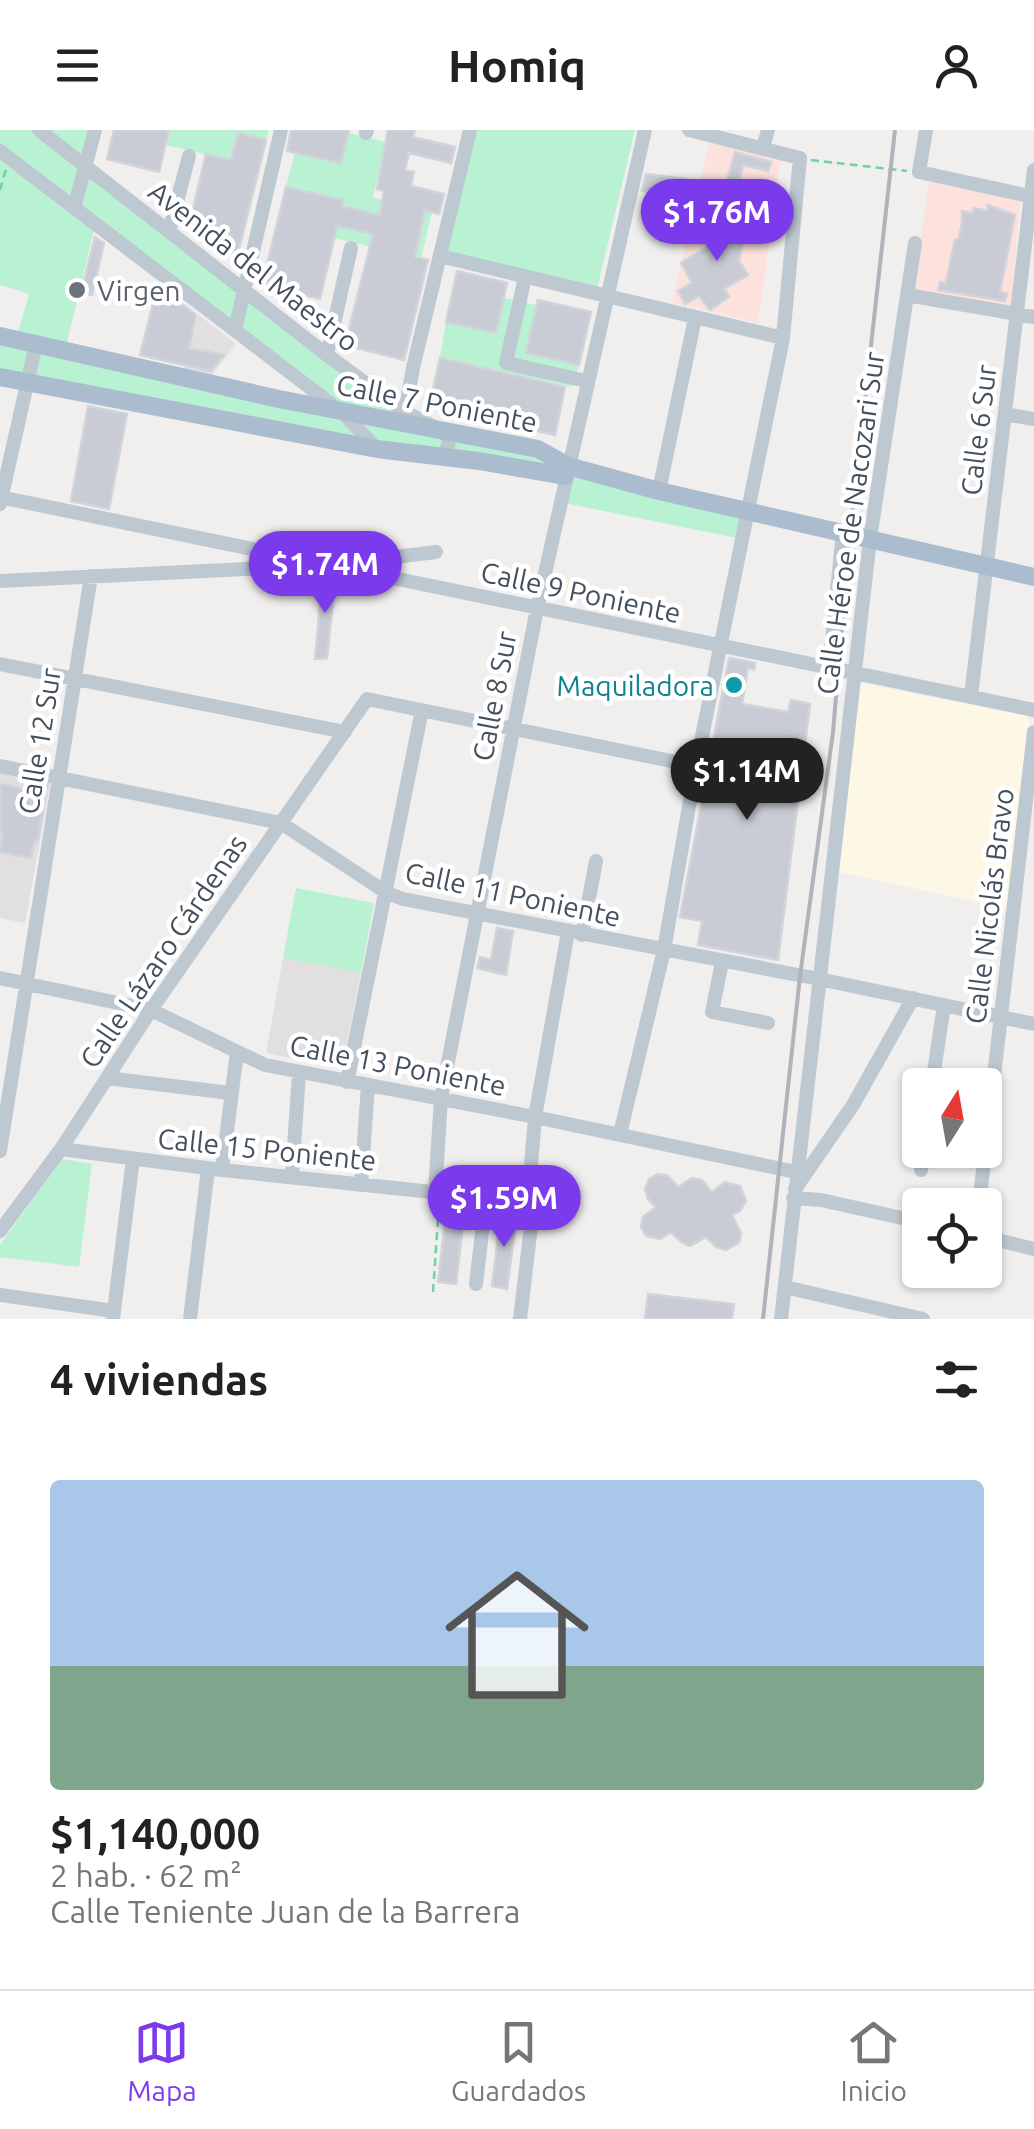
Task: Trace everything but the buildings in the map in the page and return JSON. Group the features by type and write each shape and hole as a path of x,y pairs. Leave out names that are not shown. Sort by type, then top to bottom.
{"main road":[{"name":"Calle 7 Poniente","path":"0,336 342,413 538,449 566,471"},
{"name":"Calle 7 Poniente","path":"0,377 377,449 566,471 1034,576"}],"street":[{"name":"Avenida del Maestro","path":"39,130 327,355 406,412 444,432"},
{"path":"74,208 94,130"},
{"path":"235,330 281,130"},
{"path":"406,412 470,130"},
{"name":"Calle 8 Sur","path":"438,1193 441,1098 477,914 566,471 646,130"},
{"path":"620,1134 664,950 696,766 783,338 800,158 688,130"},
{"path":"763,148 768,130"},
{"path":"926,130 919,172 1032,196"},
{"path":"4,154 342,413 377,449"},
{"path":"169,232 189,156"},
{"name":"Calle 6 Sur","path":"971,696 1034,170"},
{"name":"Calle Héroe de Nacozari Sur","path":"781,1319 870,539 915,243"},
{"path":"327,355 351,248"},
{"path":"440,256 783,338"},
{"path":"525,276 506,362 586,380"},
{"path":"907,295 1034,317"},
{"path":"659,490 696,318"},
{"path":"1,500 36,344"},
{"path":"1006,414 1034,420"},
{"path":"440,458 448,447 444,432"},
{"name":"Calle 9 Poniente","path":"1,500 332,564 1034,710"},
{"path":"829,669 843,532"},
{"path":"0,581 332,564 436,552"},
{"name":"Calle 12 Sur","path":"0,1151 91,576"},
{"path":"0,664 344,732"},
{"name":"Calle Lázaro Cárdenas","path":"0,1232 61,1149 151,1010 367,699 422,710"},
{"path":"347,1082 422,710 696,766"},
{"name":"Calle Nicolás Bravo","path":"981,1188 1034,732"},
{"name":"Calle 11 Poniente","path":"0,766 281,823 404,899 819,978 1034,1024"},
{"path":"1022,859 1034,845"},
{"path":"520,1319 532,1218 528,1202 535,1116 575,933 596,861"},
{"path":"722,962 712,1012 768,1022"},
{"name":"Calle 13 Poniente","path":"0,978 151,1010 265,1065 535,1116 796,1172"},
{"path":"902,1218 793,1195 853,1105 913,998"},
{"path":"935,1068 944,1004"},
{"path":"190,1319 237,1052"},
{"path":"292,1177 299,1073"},
{"path":"107,1078 230,1094"},
{"path":"361,1185 368,1085"},
{"name":"Calle 15 Poniente","path":"61,1149 528,1202"},
{"path":"0,1295 114,1315 134,1159"},
{"path":"476,1284 486,1198"},
{"path":"1002,1241 1034,1248"},
{"path":"784,1287 923,1319"}],"path":[{"path":"0,190 4,154"},
{"path":"800,158 919,172"},
{"path":"433,1292 438,1193"}],"shaded area":[{"path":"710,142 781,158 758,323 672,302"},
{"path":"929,182 1020,201 1011,310 913,292"},
{"path":"198,314 236,344 210,377 184,371"},
{"path":"860,683 1027,716 1030,724 1009,909 839,872"},
{"path":"0,772 51,781 25,923 0,918"},
{"path":"283,958 361,973 342,1068 266,1053"}],"green space":[{"path":"0,130 95,130 86,169 401,414 538,450 562,474 0,376 0,336 16,339 29,294 0,285","holes":["95,226 339,404 65,351"]},
{"path":"169,130 269,130 266,140 238,133 231,160 165,145"},
{"path":"477,130 635,130 597,289 446,253"},
{"path":"349,133 385,142 373,198 432,212 421,259 334,238 343,200 286,187 295,152 341,163"},
{"path":"504,298 537,305 526,353 579,365 572,387 440,358 446,322 495,333"},
{"path":"568,470 743,511 737,538 564,503"},
{"path":"296,888 374,903 361,973 283,958"},
{"path":"62,1159 92,1164 79,1267 0,1257 0,1245"}],"railway":[{"path":"763,1319 800,976 833,732 850,534 895,130"}],"place":[{"name":"Virgen","path":"77,290"},
{"name":"Maquiladora","path":"734,685"}]}
